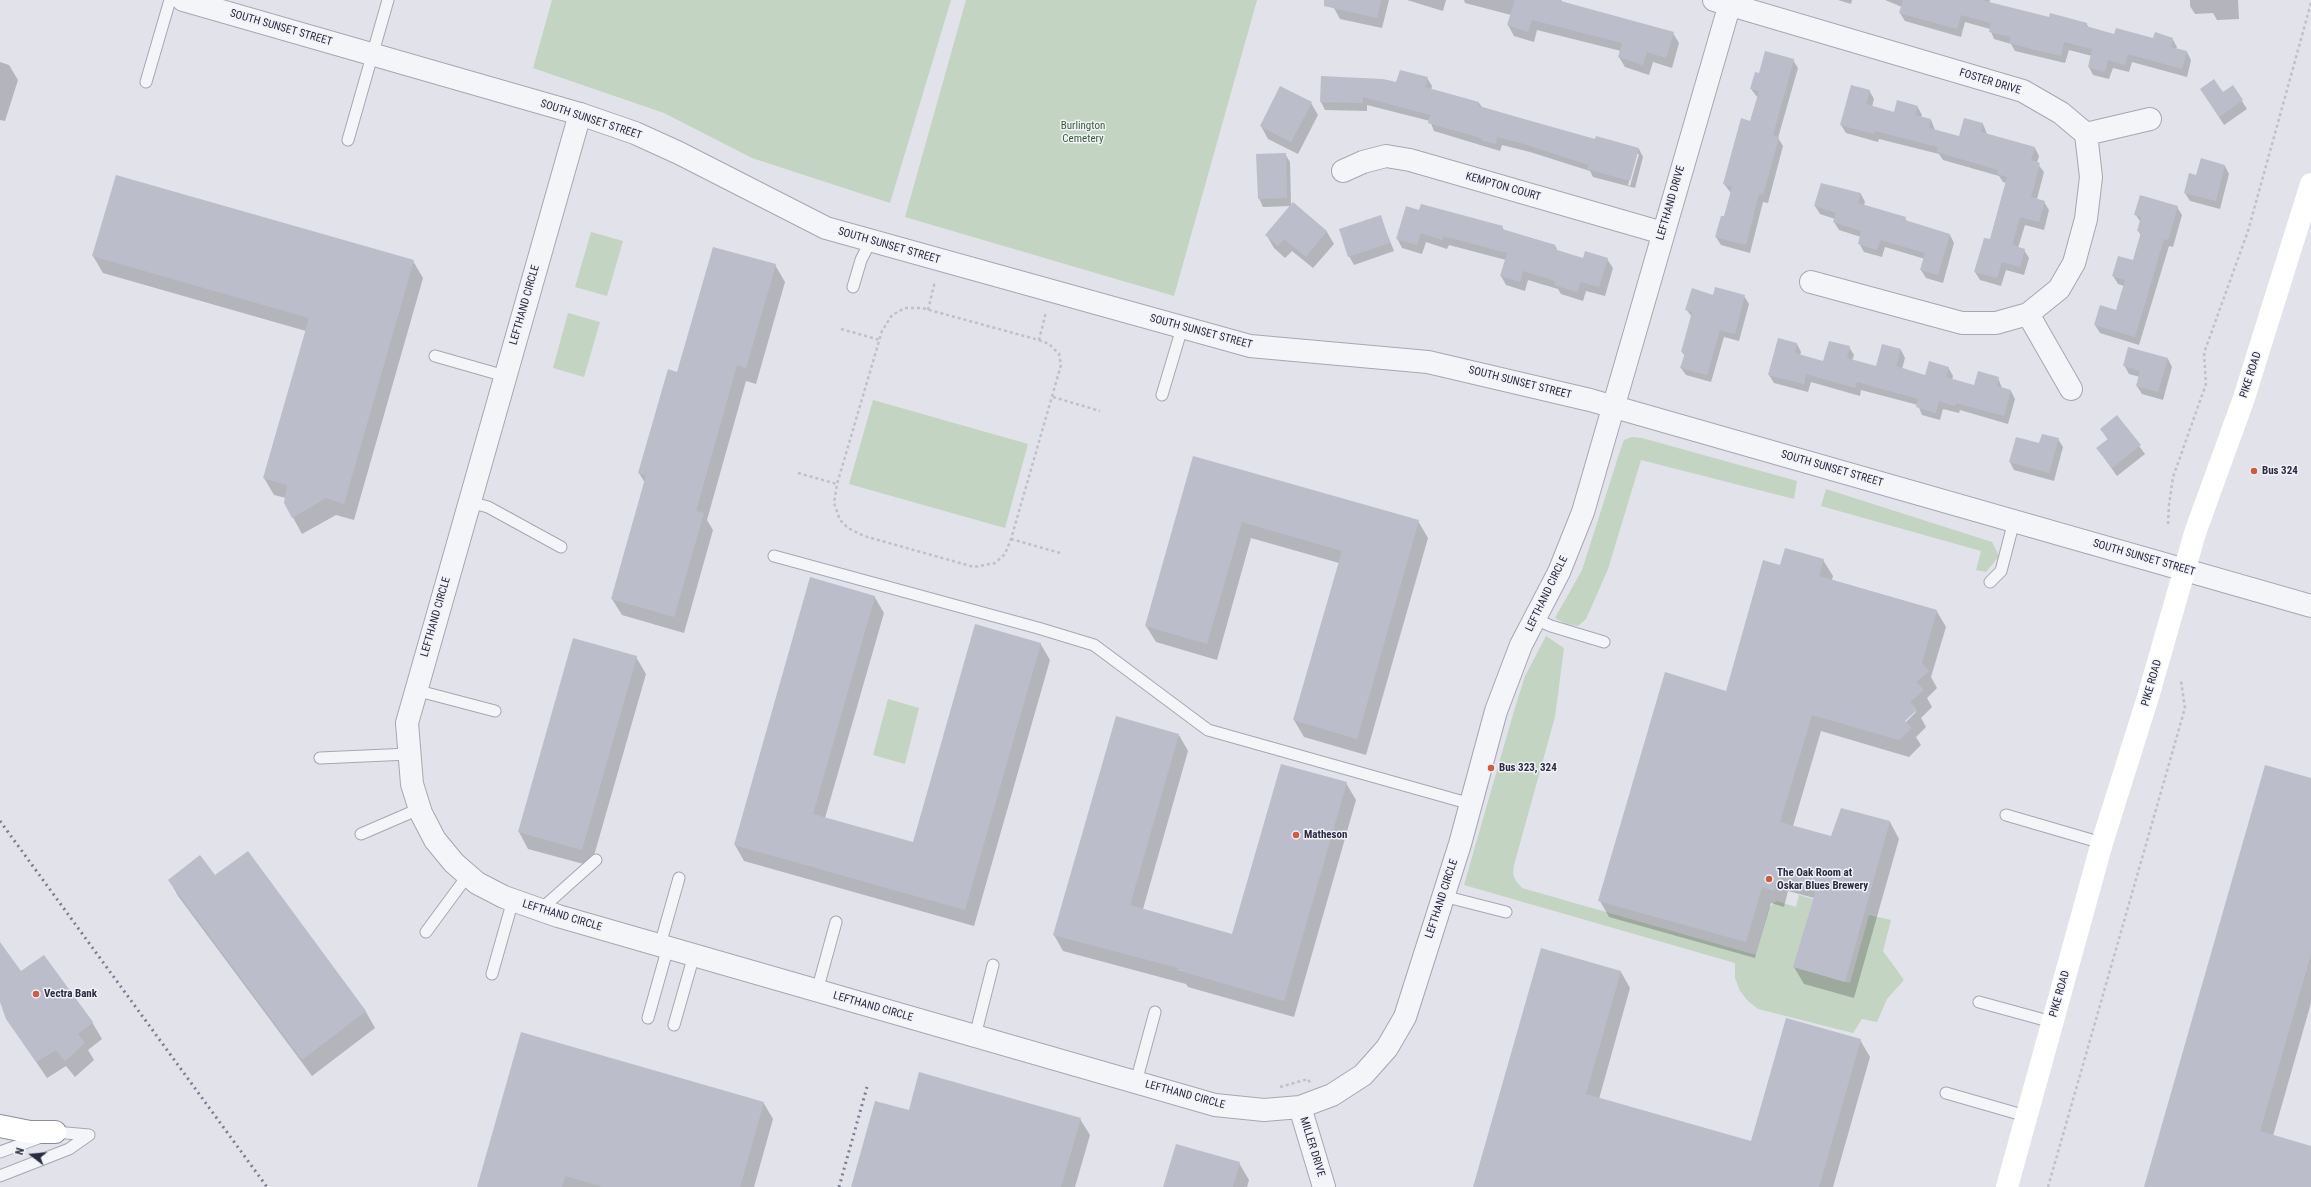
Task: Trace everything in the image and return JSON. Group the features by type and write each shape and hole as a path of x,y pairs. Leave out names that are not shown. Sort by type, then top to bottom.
{"main road":[{"name":"PIKE ROAD","path":"2007,1187 2102,843 2195,533 2244,398 2311,184"},
{"path":"0,1126 30,1132 55,1132"}],"street":[{"name":"SOUTH SUNSET STREET","path":"183,0 580,114 635,133 679,153 826,228 1250,346 1428,362 1614,407 2311,606"},
{"name":"FOSTER DRIVE","path":"1725,1 2023,92 2061,113 2086,134"},
{"name":"LEFTHAND DRIVE","path":"1614,407 1725,1"},
{"name":"LEFTHAND CIRCLE","path":"580,114 407,723 412,784 419,809 435,840 454,863 477,883 513,900 540,910 1215,1105 1264,1110 1300,1107 1332,1095 1363,1075 1387,1048 1405,1017 1471,804 1496,711 1521,645 1560,572 1583,512 1614,407"},
{"path":"1811,282 1962,323 1996,323 2028,314 2058,289 2074,263 2086,219 2091,176 2086,134 2150,119"},
{"name":"KEMPTON COURT","path":"1343,171 1363,162 1386,156 1410,160 1662,233"},
{"path":"2028,314 2072,389"},
{"name":"MILLER DRIVE","path":"1300,1107 1324,1187"}],"lane":[{"path":"146,82 170,0"},
{"path":"348,140 388,0"},
{"path":"853,287 861,260 871,240"},
{"path":"1162,395 1182,328"},
{"path":"435,356 505,376"},
{"path":"469,502 488,507 560,547"},
{"path":"1990,582 2001,571 2014,521"},
{"path":"774,556 1038,628 1094,645 1208,730 1471,804"},
{"path":"1535,619 1551,626 1604,642"},
{"path":"416,690 495,711"},
{"path":"320,758 409,754"},
{"path":"361,834 419,809"},
{"path":"2006,815 2102,843"},
{"path":"540,910 596,860"},
{"path":"426,932 468,875"},
{"path":"648,1018 679,878"},
{"path":"1443,896 1506,912"},
{"path":"492,974 513,900"},
{"path":"817,991 836,922"},
{"path":"674,1025 694,955"},
{"path":"975,1036 993,965"},
{"path":"1979,1002 2052,1022"},
{"path":"1136,1082 1155,1012"},
{"path":"1946,1092 2026,1116"},
{"path":"0,1152 55,1132 89,1136 69,1149 0,1176"}],"path":[{"path":"2168,524 2168,505 2173,477 2206,384 2204,354 2248,231 2311,3"},
{"path":"928,310 936,281"},
{"path":"905,308 928,310 1038,340 1049,344 1059,354 1061,365 1011,539 1005,554 995,563 974,567 864,536 848,528 840,520 834,504 837,484 880,340 888,319 905,308"},
{"path":"1038,340 1046,312"},
{"path":"841,329 880,340"},
{"path":"1053,397 1100,411"},
{"path":"798,473 837,484"},
{"path":"1011,539 1060,553"},
{"path":"2048,1187 2185,708 2181,681"},
{"path":"1276,1088 1308,1079 1311,1087"}],"green space":[{"path":"552,0 951,0 890,203 752,158 664,113 533,68"},
{"name":"Burlington Cemetery","path":"966,0 1257,0 1174,296 905,217"},
{"path":"591,232 623,241 607,296 575,287"},
{"path":"568,313 600,322 584,377 553,368"},
{"path":"873,400 1028,444 1005,528 849,484"},
{"path":"1632,437 1642,438 1797,481 1794,499 1641,460 1608,569 1586,619 1578,626 1566,624 1555,618 1582,570 1624,440"},
{"path":"1826,489 1992,542 1999,556 1986,572 1976,570 1981,551 1821,506"},
{"path":"1546,636 1564,648 1555,717 1514,865 1513,874 1516,881 1522,888 1756,955 1769,908 1776,901 1796,907 1799,895 1813,899 1794,967 1850,983 1869,915 1891,920 1883,951 1904,980 1887,999 1877,1022 1862,1019 1853,1033 1758,1009 1748,1001 1740,991 1735,978 1735,963 1464,885 1525,676"},
{"path":"888,699 919,708 905,764 873,755"}],"building":[{"path":"1324,0 1381,0 1377,18 1324,6"},
{"path":"1515,0 1557,0 1674,32 1666,58 1647,52 1643,65 1618,57 1622,43 1532,20 1528,32 1507,25"},
{"path":"1903,0 1981,0 2049,17 2050,13 2087,23 2086,26 2114,34 2116,28 2153,38 2155,32 2173,38 2171,47 2187,51 2182,69 2128,54 2125,65 2108,60 2105,72 2088,67 2092,49 2064,42 2061,56 2028,48 2009,43 2011,37 1989,32 1991,23 1961,15 1957,29 1899,13"},
{"path":"1765,51 1794,59 1773,135 1779,137 1763,195 1759,194 1746,245 1715,237 1721,216 1724,216 1732,187 1723,184 1741,118 1750,121 1759,91 1750,89 1755,72 1759,73"},
{"path":"1400,70 1428,77 1425,87 1479,102 1478,106 1595,139 1596,136 1639,148 1630,181 1587,169 1589,165 1524,144 1497,137 1496,144 1481,140 1481,138 1428,123 1430,115 1363,97 1363,103 1320,102 1321,76 1383,79 1396,82"},
{"path":"2214,79 2223,92 2233,85 2243,100 2219,117 2200,89"},
{"path":"1851,85 1870,90 1866,104 1894,112 1897,100 1918,106 1915,115 1931,119 1929,128 1959,136 1964,118 1983,123 1981,132 2035,147 2031,160 2040,163 2031,197 2045,201 2039,222 2020,217 2012,245 2025,249 2020,267 2002,262 1997,278 1974,272 1984,238 1990,239 2007,177 1997,174 1998,170 1937,152 1938,147 1875,131 1874,134 1840,125"},
{"path":"1280,86 1312,102 1291,142 1260,126"},
{"path":"1286,153 1287,198 1258,199 1256,154"},
{"path":"2201,158 2225,165 2216,201 2184,193 2189,173 2196,175"},
{"path":"116,175 414,260 344,504 326,498 292,518 284,503 287,485 263,478 309,318 92,256"},
{"path":"1821,183 1861,193 1858,203 1906,217 1905,220 1950,234 1938,275 1920,270 1925,253 1881,240 1877,250 1858,244 1861,231 1833,222 1836,213 1814,206"},
{"path":"2140,195 2178,206 2168,240 2164,239 2135,337 2094,325 2100,305 2116,310 2125,280 2112,276 2118,256 2133,260 2141,232 2137,231 2141,217 2134,215"},
{"path":"1293,202 1327,231 1306,257 1284,239 1278,246 1265,235"},
{"path":"1421,204 1503,226 1502,229 1555,245 1554,249 1583,258 1585,251 1608,258 1599,287 1581,282 1577,292 1554,285 1555,281 1523,271 1520,282 1500,276 1507,253 1443,236 1442,240 1421,233 1417,245 1396,239 1406,206 1419,210"},
{"path":"1381,215 1390,243 1348,257 1339,229"},
{"path":"713,247 776,264 746,368 737,365 696,511 704,513 674,617 611,599 646,475 638,473 668,369 677,372"},
{"path":"1715,287 1745,295 1735,334 1720,330 1707,375 1680,368 1685,353 1681,352 1692,312 1685,310 1692,288 1713,295"},
{"path":"1778,338 1797,343 1795,353 1823,361 1829,341 1850,346 1847,358 1876,366 1882,344 1901,349 1896,366 1925,375 1929,361 1949,367 1946,377 1974,385 1978,371 1999,377 1997,386 2011,390 2004,416 1956,403 1955,406 1939,401 1936,413 1916,407 1918,399 1857,382 1855,388 1806,374 1804,384 1768,375"},
{"path":"2128,347 2168,358 2158,392 2136,386 2140,371 2123,366"},
{"path":"2117,415 2141,445 2112,468 2096,448 2108,439 2100,429"},
{"path":"2042,434 2059,438 2049,473 2009,462 2016,437 2039,443"},
{"path":"1193,456 1419,520 1357,739 1293,720 1342,551 1242,522 1207,644 1145,626"},
{"path":"1785,548 1824,559 1819,576 1937,610 1922,663 1929,671 1916,682 1924,690 1910,702 1917,710 1905,721 1912,728 1899,740 1812,715 1780,822 1831,836 1841,808 1890,821 1845,982 1793,967 1817,886 1779,875 1774,891 1762,887 1746,942 1598,901 1665,672 1726,691 1763,560 1780,565"},
{"path":"810,577 875,596 813,814 913,842 975,624 1041,643 965,910 734,845"},
{"path":"573,638 637,656 582,850 518,832"},
{"name":"Matheson","path":"1116,716 1179,734 1130,905 1232,934 1281,764 1347,782 1284,1001 1177,970 1178,968 1053,935"},
{"path":"2265,765 2311,778 2311,954 2260,1131 2311,1146 2311,1187 2144,1187"},
{"path":"248,851 366,1011 302,1060 168,880 200,855 215,875"},
{"name":"Vectra Bank","path":"0,942 21,971 44,955 93,1022 78,1034 85,1043 65,1061 56,1050 36,1062 6,1019 0,1002"},
{"path":"1541,948 1621,971 1586,1094 1751,1141 1786,1018 1861,1039 1819,1187 1473,1187"},
{"path":"521,1032 764,1102 740,1187 604,1187 565,1176 562,1187 477,1187"},
{"path":"919,1072 1081,1118 1061,1187 851,1187 875,1101 909,1110"},
{"path":"1176,1144 1240,1162 1233,1187 1163,1187"}],"railway":[{"path":"0,821 267,1187"},
{"path":"839,1187 867,1087"}],"place":[{"name":"Bus 324","path":"2254,471"},
{"name":"Bus 323, 324","path":"1491,768"},
{"name":"Matheson","path":"1296,835"},
{"name":"The Oak Room at Oskar Blues Brewery","path":"1769,879"},
{"name":"Vectra Bank","path":"36,994"}]}
